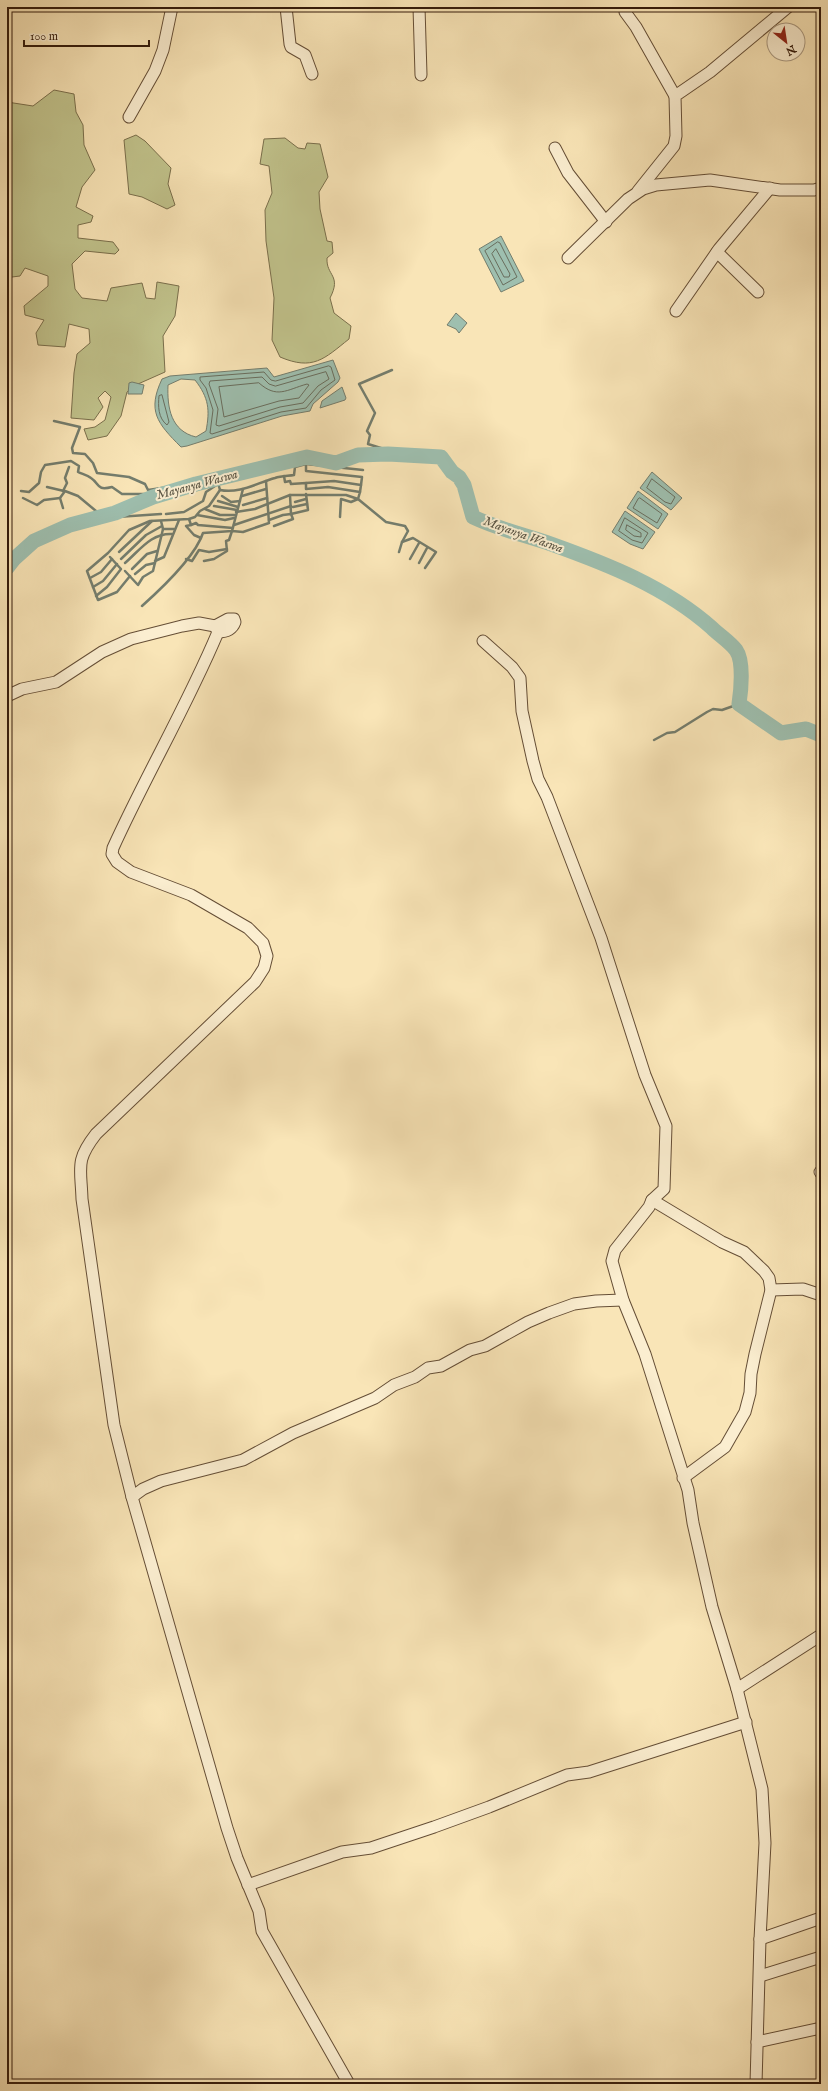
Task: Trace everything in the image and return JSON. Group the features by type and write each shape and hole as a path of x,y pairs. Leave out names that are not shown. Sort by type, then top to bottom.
{"street":[{"path":"129,117 155,71 161,57 172,7"},
{"path":"286,7 291,47 305,55 312,74"},
{"path":"418,7 421,75"},
{"path":"568,258 636,193 674,146 676,136 675,96 636,26 625,12 626,7"},
{"path":"675,96 710,72 788,7"},
{"path":"555,148 568,173 606,222"},
{"path":"636,193 656,184 710,180 770,188 814,190 821,188"},
{"path":"676,311 717,252 770,188"},
{"path":"717,252 758,292"},
{"path":"7,696 22,689 56,682 102,652 132,639 194,624 216,629 174,726 131,808 113,848 112,854 117,862 131,872 191,895 248,928 263,943 267,956 266,962 261,974 238,1000 96,1134 82,1154 82,1199 114,1425 132,1497 227,1828 259,1911 262,1931 349,2084"},
{"path":"483,641 512,667 520,678 522,711 538,779 547,797 601,938 645,1075 666,1126 664,1189 652,1200 649,1207 615,1250 612,1261 623,1300 647,1360 688,1490 693,1523 712,1607 737,1689 762,1789 765,1816 765,1843 760,1939 756,2084"},
{"path":"652,1200 751,1258 769,1278 771,1290 755,1354 750,1393 744,1412 725,1447 683,1478"},
{"path":"771,1290 802,1289 821,1295"},
{"path":"132,1497 143,1489 161,1481 243,1460 293,1433 375,1398 394,1386 415,1377 428,1368 441,1366 470,1350 485,1346 528,1322 549,1313 574,1304 596,1301 623,1300"},
{"path":"737,1689 821,1634"},
{"path":"248,1885 342,1852 371,1848 434,1827 489,1807 567,1775 589,1772 746,1722"},
{"path":"760,1939 821,1918"},
{"path":"760,1976 821,1957"},
{"path":"757,2042 821,2028"}],"green space":[{"path":"54,90 74,94 76,112 83,125 84,145 95,170 82,187 76,207 93,216 91,222 78,225 78,238 113,242 119,250 115,254 85,251 72,264 75,289 82,298 107,301 111,288 142,283 146,298 155,299 157,282 179,286 175,316 163,336 165,372 138,384 127,392 121,416 107,436 88,440 84,429 95,427 105,420 111,397 105,391 98,398 103,407 94,420 71,418 74,373 77,354 90,343 89,329 69,324 65,347 38,345 36,333 44,320 25,315 24,306 48,286 48,276 25,268 20,276 12,277 7,273 7,102 33,106"},
{"path":"136,135 145,141 171,168 168,184 175,205 167,209 142,197 129,194 124,140"},
{"path":"285,138 298,148 305,149 307,143 320,144 328,177 319,192 320,209 327,241 332,242 333,253 327,258 327,264 334,280 330,298 334,313 351,326 349,339 325,357 310,363 291,361 280,357 272,340 274,298 266,241 265,210 272,193 269,166 260,164 264,139"}],"water":[{"path":"501,236 524,281 501,292 479,249"},
{"path":"456,313 467,323 459,333 456,329 447,325"},
{"path":"333,360 340,378 338,382 313,404 310,411 282,416 187,446 181,447 166,431 157,416 155,400 158,390 162,379 170,376 267,368 274,377","holes":["181,379 195,380 200,386 206,399 208,410 206,431 196,437 181,430 176,424 172,417 168,402 168,385"]},
{"path":"132,382 144,385 142,394 128,394 129,383"},
{"path":"342,387 346,398 345,400 320,408 322,401"},
{"path":"652,472 682,498 671,510 640,488"},
{"path":"638,491 668,514 658,529 627,508"},
{"path":"625,511 655,532 643,549 630,544 612,532"}],"waterway":[{"path":"388,454 384,449 368,444 370,435 367,431 375,413 359,384 392,370"},
{"path":"54,421 80,427 72,448 73,453 85,454 93,463 97,473 129,477 145,484 148,490 175,486"},
{"name":"Mayanya Waswa","path":"7,568 14,559 34,541 70,525 115,513 153,497 196,484 307,457 336,463 358,455 388,454 441,457 452,472 459,477 464,485 473,517 593,560 635,578 675,600 694,613 736,650 739,655 741,668 739,704 781,733 806,729 821,735"},
{"path":"21,491 29,492 39,483 41,472 45,465 71,461 79,466 78,472 91,478 103,488 112,487 122,494 150,494 153,497"},
{"path":"306,464 363,470"},
{"path":"220,490 234,491 277,477 294,475 295,467 306,464 306,471 362,477 361,485"},
{"path":"63,491 67,483 65,478 69,467"},
{"path":"284,476 285,482 290,481 291,484 306,483 306,489 328,487 360,492 358,499 351,502 341,499 340,517"},
{"path":"130,576 117,592 98,600 87,571 108,553 129,530 150,521 189,519 195,517 200,511 209,506 220,490 217,479"},
{"path":"204,561 214,559 227,551 226,541 229,540 232,531 243,532 269,523 266,481"},
{"path":"306,483 334,481 361,485 360,492"},
{"path":"166,514 184,512 203,501 206,492 218,484"},
{"path":"47,487 64,491"},
{"path":"142,606 177,572 193,552 203,533 232,531 243,489"},
{"path":"242,496 266,489"},
{"path":"63,508 60,498 65,491 78,496 102,516"},
{"path":"290,495 291,514 308,510 306,494"},
{"path":"236,512 255,509 290,495 346,495 358,499 386,522 405,526 408,531 399,552"},
{"path":"222,496 231,502 240,501"},
{"path":"23,498 37,505 44,500 60,498"},
{"path":"243,505 267,498"},
{"path":"295,502 306,499"},
{"path":"218,501 238,507"},
{"path":"293,507 307,504"},
{"path":"214,506 237,510"},
{"path":"234,525 291,506"},
{"path":"205,509 220,515 235,515"},
{"path":"115,513 117,517 161,514"},
{"path":"269,520 291,514 293,519 274,526"},
{"path":"197,515 225,520 234,518"},
{"path":"189,519 191,525 186,526 194,535 201,538"},
{"path":"155,561 164,557 179,520"},
{"path":"119,552 152,521"},
{"path":"125,571 138,585 143,577 153,571 163,529 161,521"},
{"path":"191,525 196,523 198,525 233,528"},
{"path":"121,559 146,535 162,526"},
{"path":"163,529 174,529"},
{"path":"125,563 152,539 165,534 172,534"},
{"path":"402,542 413,538 436,552 425,568"},
{"path":"410,559 419,543"},
{"path":"419,563 427,548"},
{"path":"186,559 192,561 199,550 209,552 227,549"},
{"path":"132,569 147,554 157,551"},
{"path":"96,596 107,587 121,569 110,557"},
{"path":"90,578 101,572 112,559"},
{"path":"135,574 146,565 155,563"},
{"path":"93,587 103,581 117,564"},
{"path":"654,740 667,733 675,732 713,709 722,710 739,704"}]}
